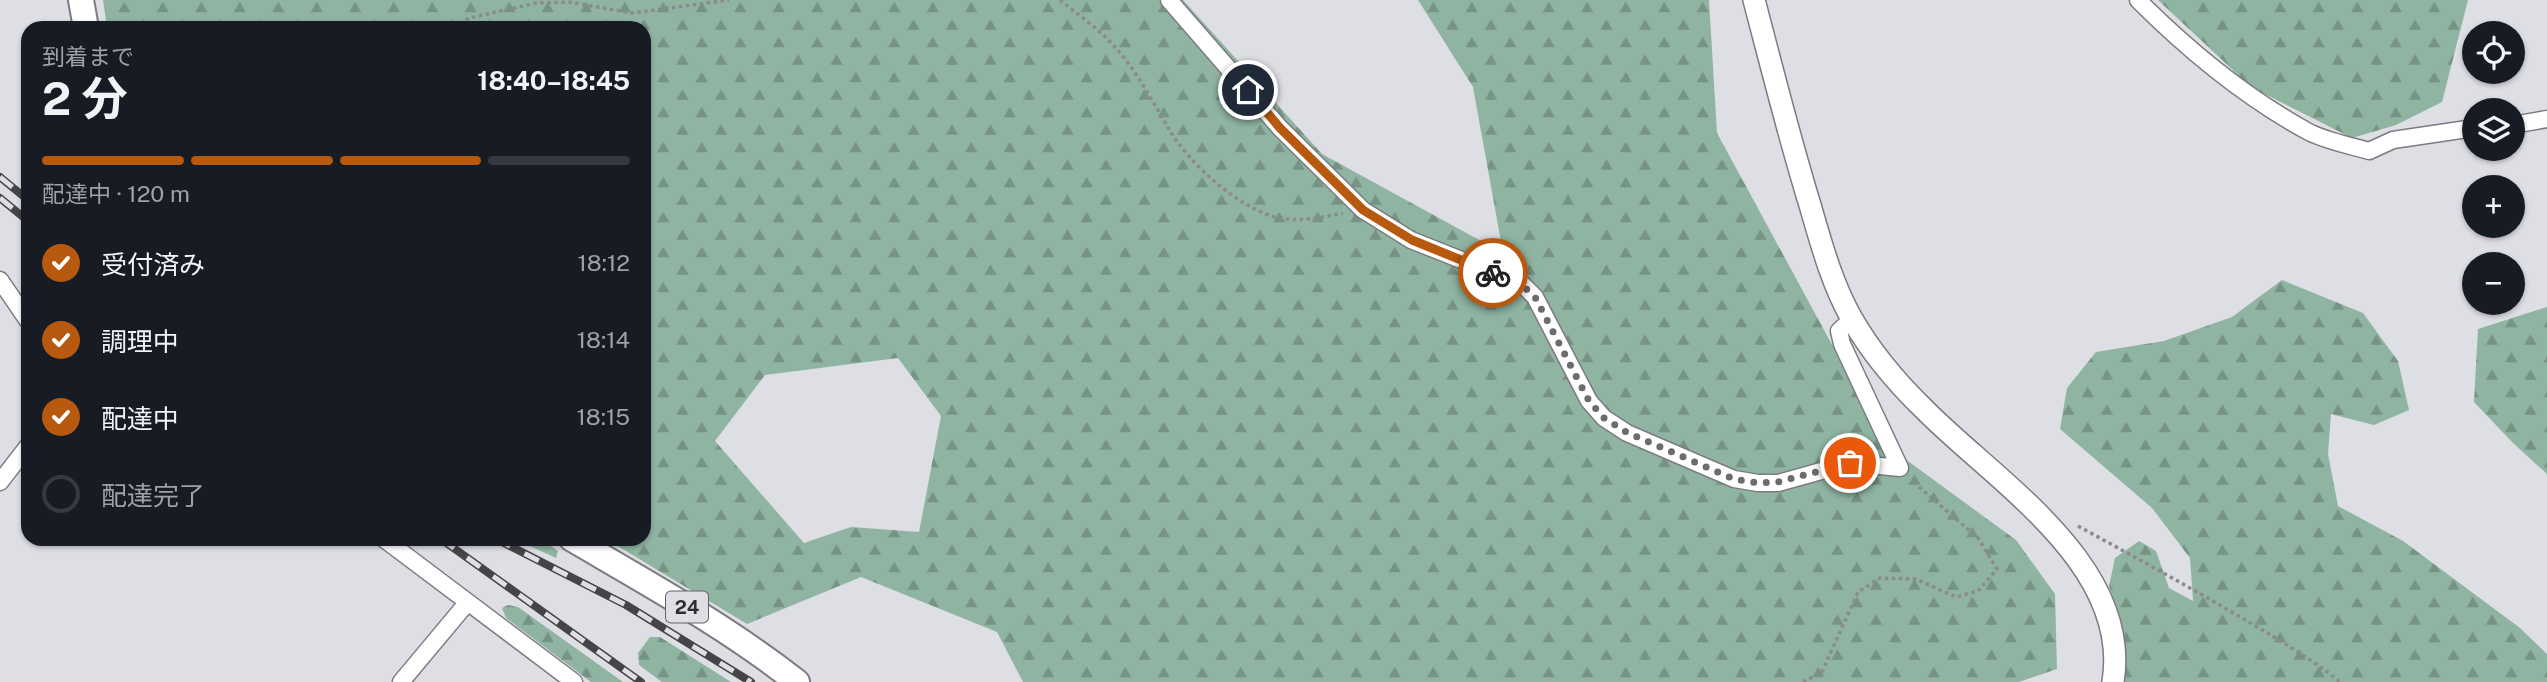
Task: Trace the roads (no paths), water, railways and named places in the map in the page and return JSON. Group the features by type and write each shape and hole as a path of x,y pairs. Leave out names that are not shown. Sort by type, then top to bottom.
{"main road":[{"path":"81,0 85,21"},
{"name":"24","path":"584,546 762,654 797,682"}],"street":[{"path":"1169,0 1280,128 1363,210 1412,240 1522,285 1535,297 1589,401 1604,418 1628,433 1734,479 1758,483 1778,482 1850,463 1900,468 1842,344 1839,331 1852,319"},
{"path":"1754,0 1821,243 1852,319 1881,360 1924,410 2065,542 2097,589 2107,615 2115,654 2113,682"},
{"path":"2138,0 2164,26 2246,93 2309,132 2369,151 2393,140 2462,130"},
{"path":"2525,123 2547,119"},
{"path":"0,280 21,311"},
{"path":"0,482 21,455"},
{"path":"393,546 574,682"},
{"path":"401,682 467,603"}],"railway":[{"path":"0,177 21,194"},
{"path":"0,198 21,215"},
{"path":"451,546 641,682"},
{"path":"510,546 626,605 751,682"}]}
